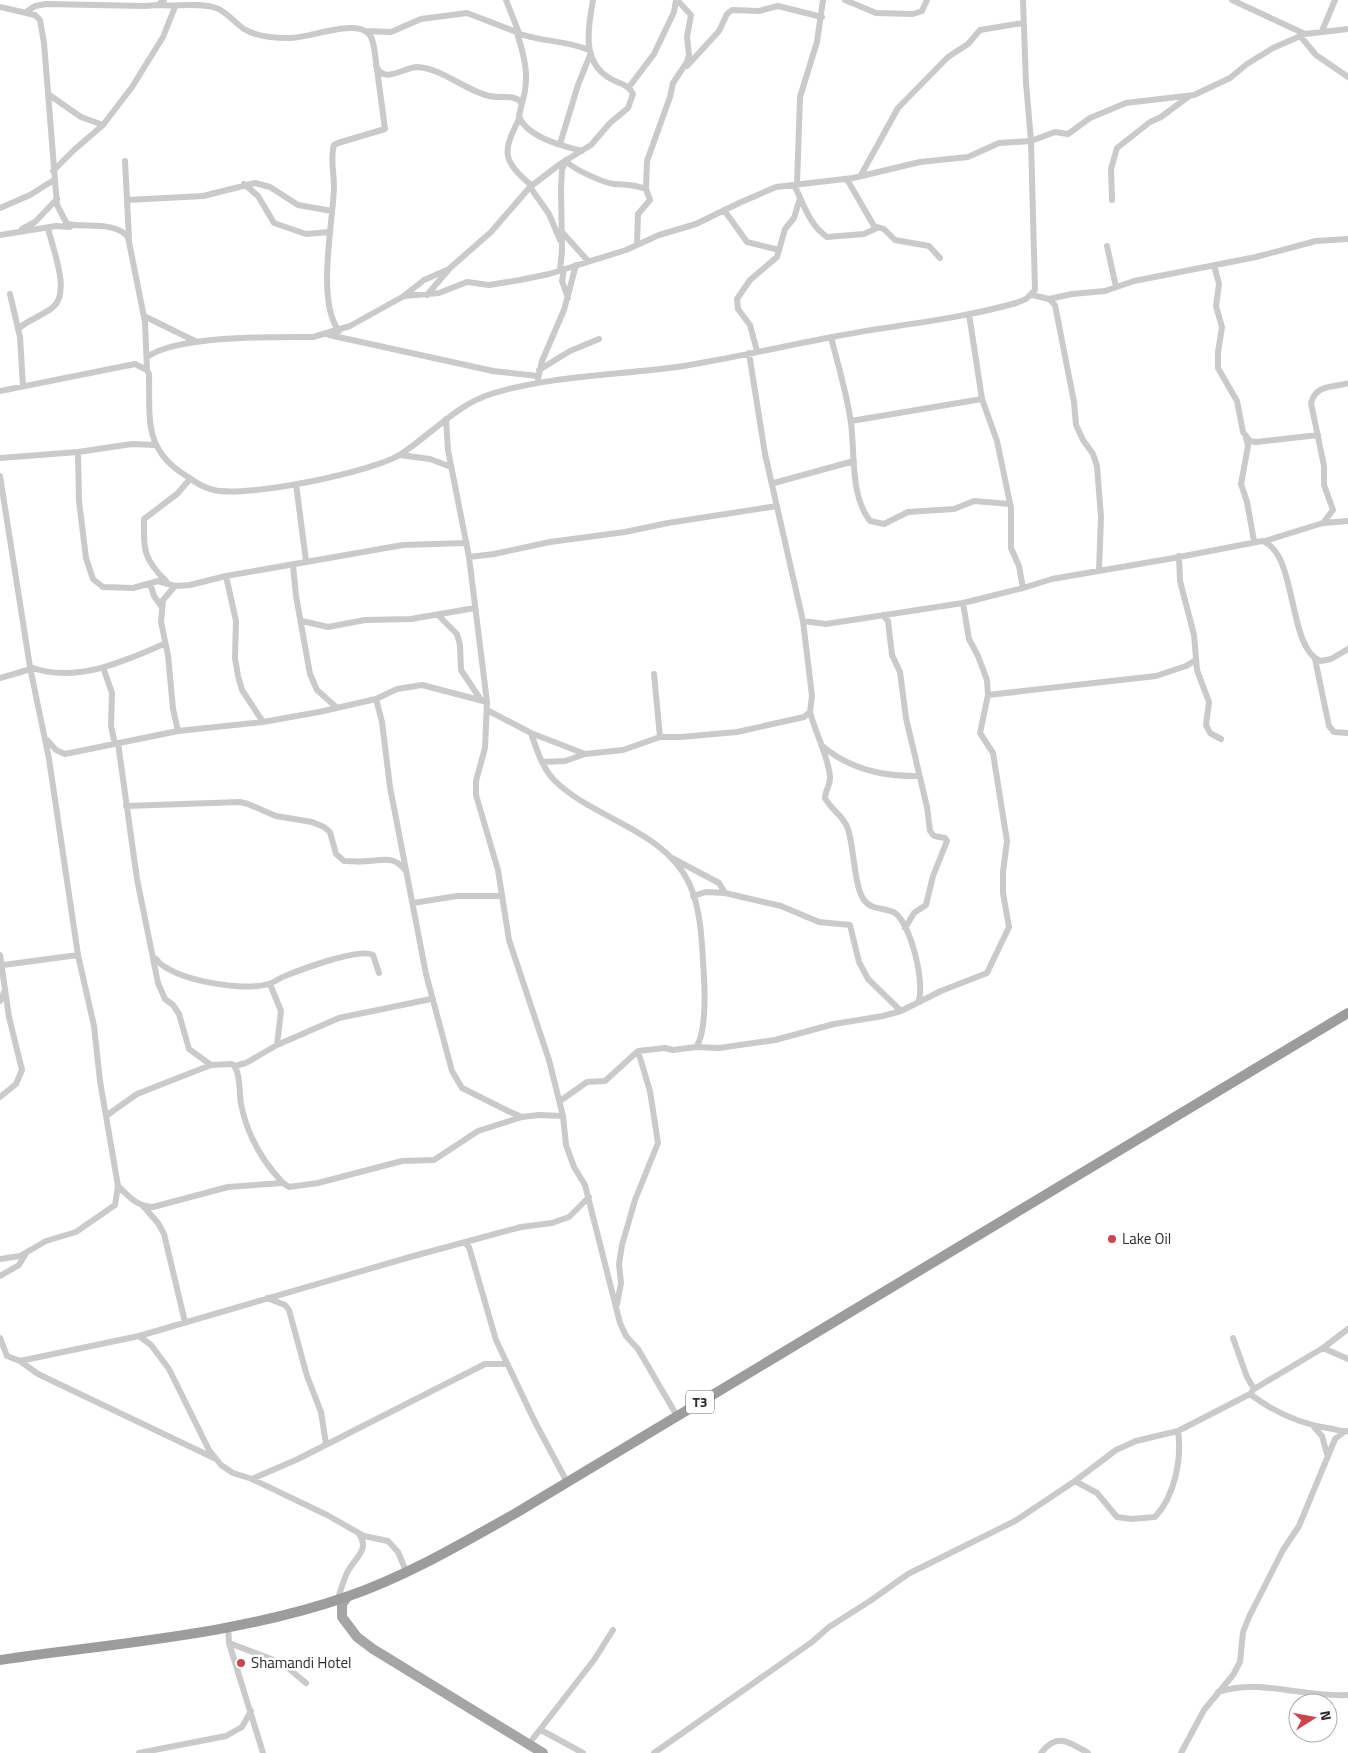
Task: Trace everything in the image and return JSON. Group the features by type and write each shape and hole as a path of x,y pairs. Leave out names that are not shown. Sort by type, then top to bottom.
{"highway":[{"name":"T3","path":"0,1660 259,1622 342,1598 406,1571 516,1514 1348,1013"}],"main road":[{"path":"342,1598 342,1617 365,1644 543,1753"}],"street":[{"path":"187,6 196,0"},
{"path":"499,0 506,1 518,33 527,79 519,118 508,144 508,160 515,171 531,187 549,214 562,246"},
{"path":"560,144 590,52 594,0"},
{"path":"628,87 654,54 674,12 676,0"},
{"path":"637,245 638,214 650,200 646,189 648,156 667,106 673,83 689,55 687,37 691,19 689,12 676,0"},
{"path":"767,9 770,0"},
{"path":"824,0 814,55 800,97 796,185 800,198 814,224 827,237 864,234 877,228 884,229 895,240 929,246 940,258"},
{"path":"845,0 876,13 913,14 922,11 927,0"},
{"path":"328,334 493,371 538,376 679,366 831,337 969,314 1016,303 1032,295 1035,290 1031,141 1023,0"},
{"path":"1232,0 1303,35 1316,55 1348,77"},
{"path":"1322,31 1335,0"},
{"path":"26,12 35,6 46,4 161,2 176,7 187,6 218,9 249,31 292,38 336,30 391,32 421,19 459,13 474,16 543,41 571,43 590,52 603,74 628,87 632,94 628,108 610,122 591,145 531,187 491,232 450,268 427,295"},
{"path":"1,4 35,15 40,20 44,43 57,205 63,220 67,224 78,227"},
{"path":"53,171 103,125 154,53 176,7"},
{"path":"683,68 690,64 719,31 729,12 736,9 756,11 783,7 822,17"},
{"path":"860,175 898,108 948,57 968,44 980,30 1023,23"},
{"path":"1112,200 1111,169 1117,148 1150,122 1161,117 1189,96 1230,78 1247,64 1273,48 1303,35 1348,29"},
{"path":"339,330 330,310 328,274 334,186 332,154 334,145 385,129 374,47 370,36 364,30"},
{"path":"375,63 382,74 395,74 420,67 458,81 489,96 513,97 522,103"},
{"path":"48,94 81,118 103,125"},
{"path":"404,296 427,295 449,291 467,282 497,284 562,269 696,224 759,194 776,188 844,179 920,162 968,157 999,143 1031,141 1055,132 1068,134 1090,118 1126,103 1189,96"},
{"path":"519,118 525,127 560,144 582,151"},
{"path":"126,161 129,239 144,316 147,370"},
{"path":"567,161 574,168 608,182 632,184 646,189"},
{"path":"567,161 562,170 562,281 568,298"},
{"path":"844,179 848,182 877,228"},
{"path":"0,208 30,195 54,180"},
{"path":"127,200 203,196 244,184 263,183 298,205 332,211"},
{"path":"244,184 258,196 274,223 306,234 330,232"},
{"path":"757,351 750,325 738,308 737,298 750,280 775,259 785,229 794,218 800,198"},
{"path":"14,233 35,222 57,199"},
{"path":"724,210 747,242 779,250"},
{"path":"0,235 48,228 116,228 124,232 129,239"},
{"path":"19,328 52,308 61,295 59,268 48,228"},
{"path":"562,232 588,261"},
{"path":"1032,295 1049,299 1072,294 1096,293 1256,257 1316,241 1348,239"},
{"path":"1107,246 1116,287"},
{"path":"538,376 568,298 576,265"},
{"path":"1214,265 1219,284 1216,306 1222,327 1218,352 1218,368 1237,401 1246,436 1248,446 1241,484 1247,502 1254,541"},
{"path":"147,357 156,351 197,342 313,337 328,334 364,320 404,296 424,280 450,268"},
{"path":"10,294 19,328 23,386"},
{"path":"1049,299 1055,305 1060,328 1076,425 1083,440 1093,454 1097,466 1101,517 1099,571"},
{"path":"969,314 982,399 995,435 1010,504 1011,548 1019,566 1023,588"},
{"path":"144,316 197,342"},
{"path":"831,337 851,422 854,462 861,503 867,517 873,523 891,522 913,511 954,509 974,501 1010,504"},
{"path":"0,391 136,364 147,370 150,374 150,412 156,445 164,460 204,488 230,492 296,484 376,465 400,455 462,408 491,394 538,376 570,351 599,339"},
{"path":"749,353 765,454 774,483 777,506 803,621 812,696 810,712 830,773 830,784 825,792 825,798 847,827 861,895 869,905 896,913 901,918 918,958 921,994 918,1002"},
{"path":"1323,522 1333,510 1324,485 1324,466 1311,403 1313,394 1330,385 1348,383"},
{"path":"851,422 982,399"},
{"name":"T3","path":"446,419 451,467 457,485 469,557 484,701 487,710 484,748 476,781 476,795 492,847 509,940 549,1060 560,1101 568,1151 589,1197 601,1254 626,1336 638,1349 677,1416"},
{"path":"1246,436 1256,442 1318,435"},
{"path":"0,458 78,452 114,446 156,445"},
{"path":"78,452 86,558 93,579 97,584 111,588 139,587 150,582 166,582 175,586 190,585 226,576 402,545 466,543"},
{"path":"400,455 430,459 451,467"},
{"path":"774,483 854,462"},
{"path":"0,476 30,668 46,739 78,955 94,1026 100,1081 118,1186 118,1198 110,1211 76,1232 46,1241 20,1256 0,1259"},
{"path":"166,582 149,563 144,541 144,519 178,494 190,479"},
{"path":"296,484 306,562"},
{"path":"469,557 494,554 550,542 625,532 668,523 777,506"},
{"path":"803,621 826,624 964,603 1023,588 1052,578 1099,571 1254,541 1265,541 1323,522 1348,521"},
{"path":"1265,541 1271,547 1283,568 1306,648 1315,659 1329,726 1334,732 1348,733"},
{"path":"1179,556 1181,586 1193,630 1200,679 1208,702 1206,725 1210,733 1221,739"},
{"path":"292,565 313,684 320,694 336,707"},
{"path":"226,576 236,614 235,658 238,676 242,690 263,722"},
{"path":"150,582 154,596 161,606"},
{"path":"175,586 166,596 161,606 161,631 168,655 173,709 178,732"},
{"path":"560,1101 588,1082 605,1081 638,1051 665,1048 673,1050 696,1047 718,1048 775,1040 901,1011 951,986 987,973 1009,927 1003,893 1003,872 1007,841 991,746 980,733 988,695 984,670 969,638 964,603"},
{"path":"302,621 328,627 365,620 438,615 475,608"},
{"path":"438,615 457,634 460,645 461,670 484,701"},
{"path":"883,615 888,621 892,655 900,672 903,704 928,807 930,831 934,836 945,838 947,841 933,876 926,905 914,913 905,928"},
{"path":"0,678 30,668 53,673 103,668 164,644"},
{"path":"1315,659 1321,661 1331,659 1348,649"},
{"path":"988,695 1156,676 1186,666 1196,660"},
{"path":"103,668 112,693 111,726 116,744 137,879 161,992 179,1014 189,1049 211,1065"},
{"path":"654,674 660,737"},
{"path":"46,739 56,750 65,754 178,732 263,722 376,699 397,690 422,684 484,701"},
{"path":"376,699 382,722 388,772 431,999 455,1079 468,1091 522,1117"},
{"path":"487,710 531,734 585,754"},
{"path":"542,762 565,761 585,754 624,750 660,737 737,732 804,717 810,712"},
{"path":"531,734 542,762 554,780 576,798 651,842 670,857 719,883 726,893"},
{"path":"821,745 832,755 858,767 889,776 919,776"},
{"path":"126,806 240,802 276,816 324,827 330,832 336,854 344,861 365,862 388,858 400,863 406,871"},
{"path":"670,857 686,878 693,896 700,935 704,988 701,1037 696,1047"},
{"path":"693,896 706,892 726,893 782,906 819,922 850,925 859,962 868,979 901,1011"},
{"path":"412,904 457,896 502,896"},
{"path":"154,956 163,967 185,977 236,985 270,984 292,973 357,954 369,953 373,955 379,972"},
{"path":"0,955 3,965 9,1017 22,1070 16,1084 0,1097"},
{"path":"3,965 78,955"},
{"path":"270,984 281,1011 277,1045"},
{"path":"0,1001 5,989"},
{"path":"106,1116 137,1094 211,1065 228,1062 235,1066 246,1063 277,1045 339,1018 431,999"},
{"path":"0,1014 9,1017"},
{"name":"T3","path":"616,1306 620,1283 619,1264 622,1245 634,1200 658,1143 652,1098 638,1051"},
{"path":"235,1066 248,1130 266,1164 289,1187 309,1185 402,1161 434,1160 478,1131 522,1117 538,1115 563,1116"},
{"path":"142,1206 172,1204 228,1187 283,1183"},
{"path":"118,1186 142,1206 158,1223 164,1234 185,1322"},
{"path":"20,1361 139,1336 465,1242 560,1220 574,1213 589,1197"},
{"path":"465,1242 469,1248 487,1316 507,1364 568,1482"},
{"path":"0,1276 19,1265 26,1252"},
{"path":"267,1298 285,1305 288,1310 307,1376 321,1412 326,1444"},
{"path":"654,1753 812,1642 829,1627 908,1574 1015,1521 1123,1446 1178,1431 1252,1391 1323,1348 1348,1329"},
{"path":"139,1336 151,1345 169,1369 215,1459"},
{"path":"0,1338 7,1356 20,1361 38,1374 215,1459 233,1473 252,1479 327,1514 358,1533 388,1541 398,1552 406,1571"},
{"path":"1233,1338 1252,1391 1267,1407 1287,1417 1313,1426 1346,1431"},
{"path":"1323,1348 1348,1359"},
{"path":"252,1479 485,1364 507,1364"},
{"path":"1313,1426 1322,1436 1328,1456"},
{"path":"1075,1481 1097,1493 1118,1517 1130,1519 1154,1517 1166,1498 1176,1473 1178,1431"},
{"path":"1182,1753 1201,1716 1233,1675 1240,1662 1243,1632 1249,1617 1283,1550 1299,1526 1335,1439 1346,1431"},
{"path":"342,1598 346,1574 362,1551 362,1538 358,1533"},
{"path":"228,1627 229,1643 251,1711 262,1753"},
{"path":"528,1745 594,1660 613,1630"},
{"path":"229,1643 282,1663 306,1683"},
{"path":"1218,1692 1251,1686 1312,1694 1348,1695"},
{"path":"139,1753 226,1736 242,1727 251,1711"},
{"path":"541,1730 583,1753"},
{"path":"1041,1753 1048,1745 1058,1740 1067,1742 1088,1753"}],"place":[{"name":"Lake Oil","path":"1112,1239"},
{"name":"Shamandi Hotel","path":"241,1663"}]}
